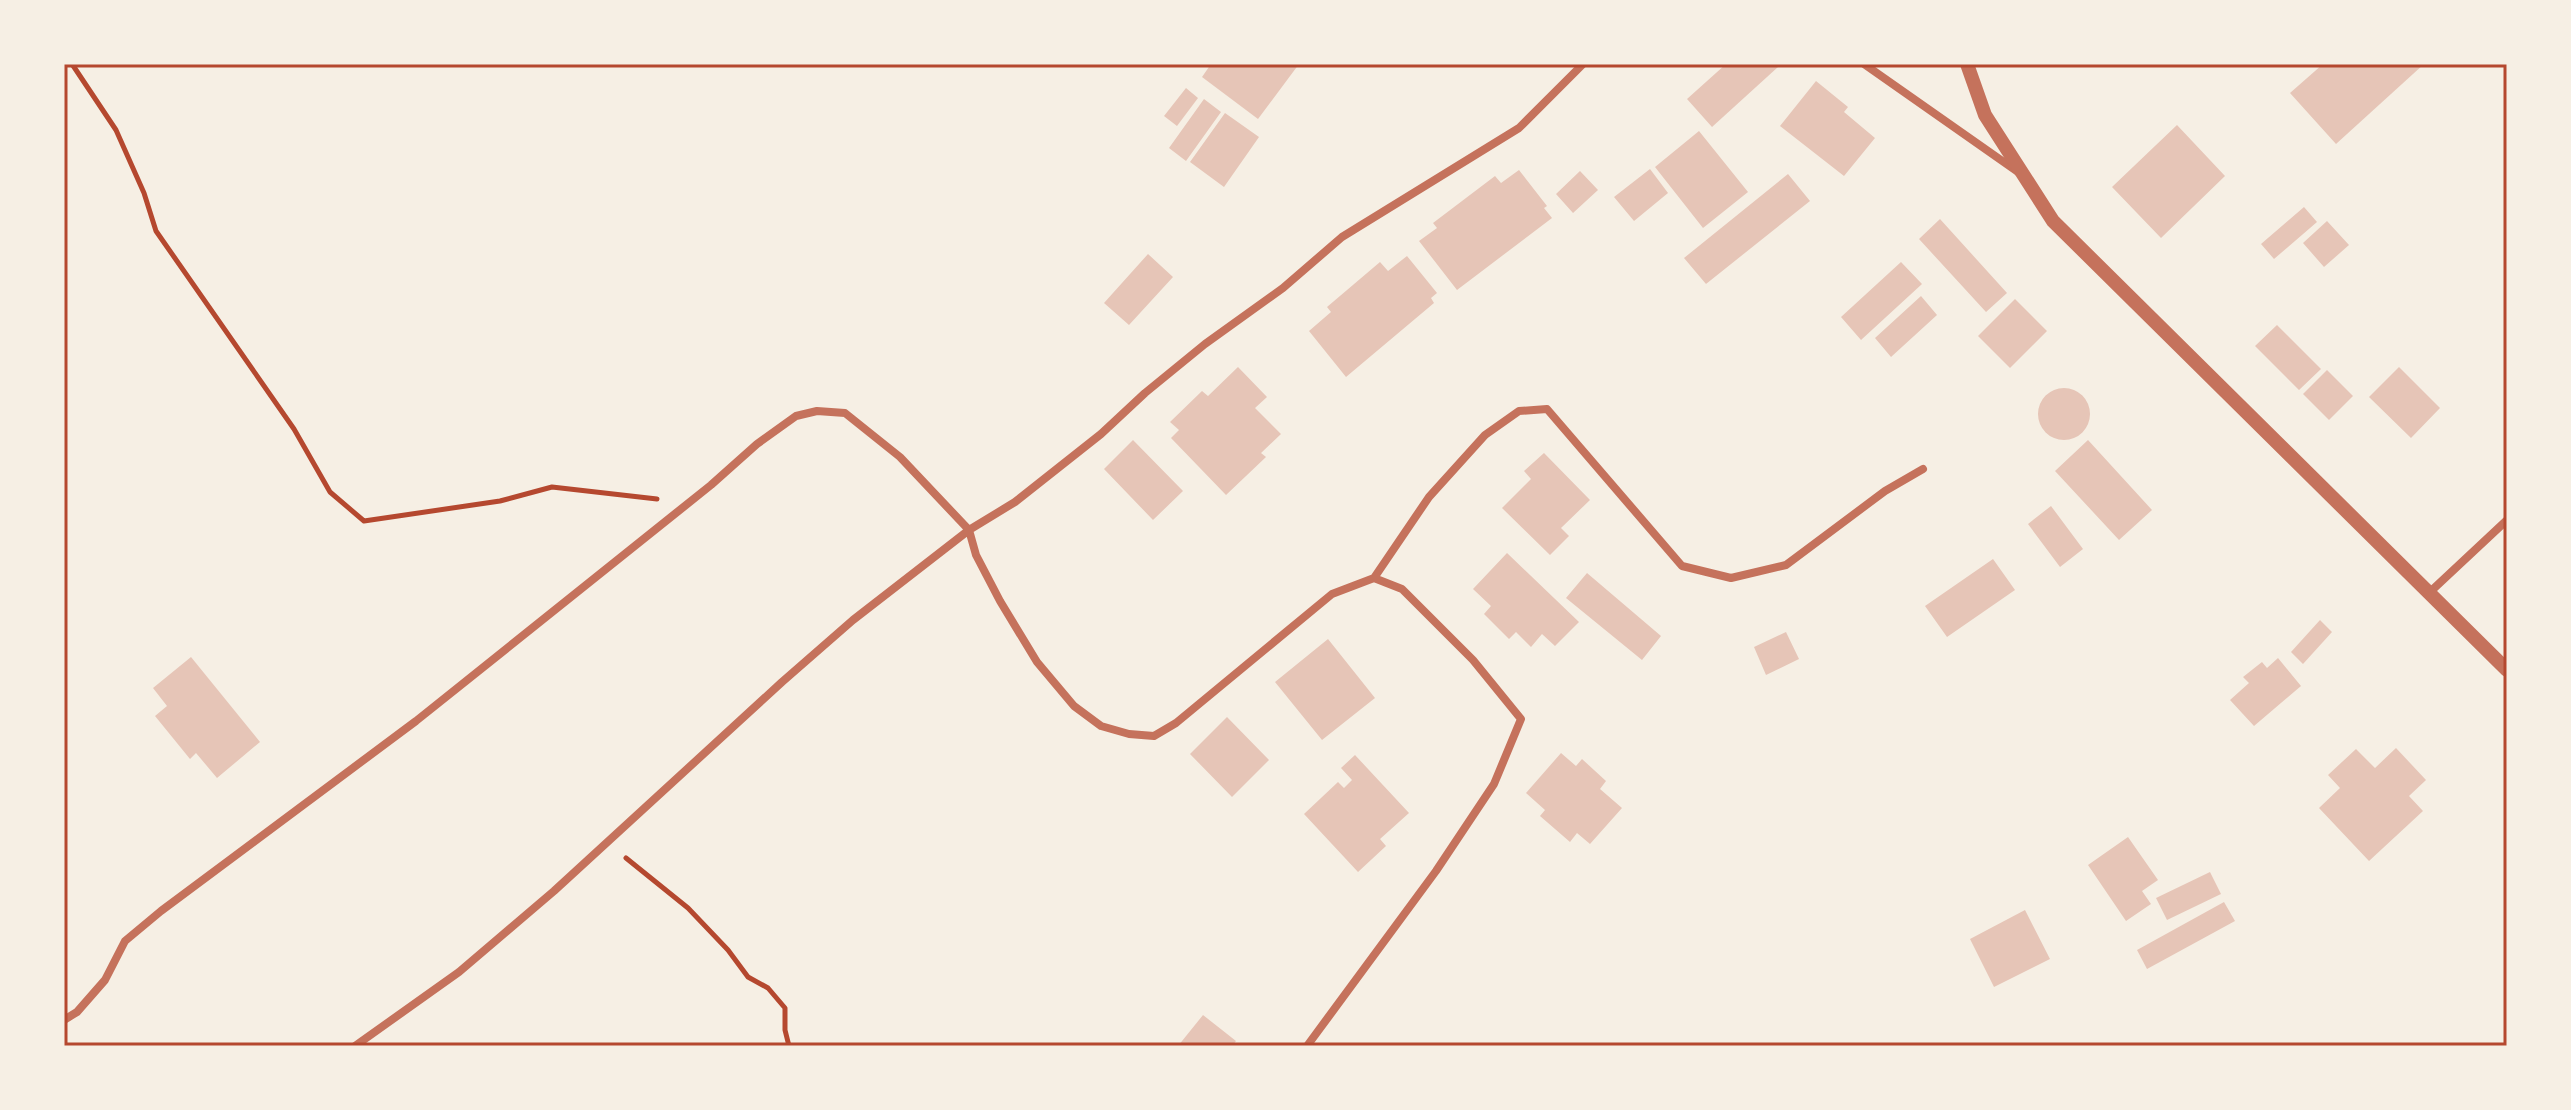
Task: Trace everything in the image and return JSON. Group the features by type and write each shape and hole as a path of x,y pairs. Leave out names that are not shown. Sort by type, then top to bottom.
{"street":[{"path":"355,1046 459,972 536,907 853,620 969,530 1026,494 1205,344 1283,288 1342,237 1519,128 1583,64"},
{"path":"1864,64 2025,177"},
{"path":"1967,64 1985,115 2053,221 2507,670"},
{"path":"64,1020 77,1012 105,980 125,941 161,911 416,721 690,502 757,444 796,416 817,411 845,413 900,457 969,530 982,567 1000,601 1037,662 1074,706 1101,726 1129,734 1154,736 1176,723 1332,594 1374,578 1429,497 1485,435 1519,411 1547,409 1682,566 1731,578 1786,565 1885,491 1923,469"},
{"path":"2430,592 2507,520"},
{"path":"1307,1046 1436,871 1494,784 1521,719 1473,660 1402,589 1374,578"}],"path":[{"path":"72,64 116,130 144,193 156,231 294,429 330,492 364,521 500,501 552,487 690,502"},
{"path":"608,840 637,868 688,908 728,950 748,977 768,988 785,1008 789,1046"}],"building":[{"path":"1211,64 1299,64 1258,119 1202,77"},
{"path":"1726,64 1775,64 1778,67 1712,127 1687,99"},
{"path":"2323,64 2424,64 2336,144 2290,93"},
{"path":"1816,81 1848,107 1844,112 1875,138 1844,176 1780,126"},
{"path":"1186,88 1198,98 1177,126 1164,116"},
{"path":"1204,99 1221,112 1186,161 1169,148"},
{"path":"1225,113 1259,137 1224,187 1190,162"},
{"path":"2177,125 2225,176 2161,238 2112,187"},
{"path":"1699,131 1748,192 1703,228 1655,167"},
{"path":"1650,169 1668,193 1634,221 1614,197"},
{"path":"1519,170 1547,206 1544,208 1552,218 1457,290 1419,241 1437,228 1433,223 1495,176 1501,183"},
{"path":"1580,171 1598,190 1573,213 1556,194"},
{"path":"1788,174 1810,201 1706,284 1684,258"},
{"path":"2304,207 2317,222 2274,259 2261,244"},
{"path":"1940,219 2007,293 1986,312 1919,239"},
{"path":"2327,221 2349,245 2324,267 2303,243"},
{"path":"1148,254 1173,277 1129,325 1104,303"},
{"path":"1407,256 1437,293 1431,298 1434,303 1346,377 1309,331 1331,312 1327,307 1380,262 1388,271"},
{"path":"1901,262 1922,284 1861,340 1841,317"},
{"path":"1921,296 1937,315 1891,357 1875,338"},
{"path":"2015,299 2047,331 2010,368 1978,336"},
{"path":"2277,325 2321,369 2299,390 2255,346"},
{"path":"1238,367 1267,397 1255,408 1281,434 1261,453 1266,457 1226,495 1171,438 1179,430 1170,422 1202,391 1208,396"},
{"path":"2399,367 2440,408 2411,438 2369,397"},
{"path":"2327,370 2353,396 2329,420 2303,394"},
{"path":"2064,388 2083,395 2090,414 2083,433 2064,440 2045,433 2038,414 2045,395"},
{"path":"1133,440 1183,491 1153,520 1104,469"},
{"path":"2088,440 2152,510 2119,540 2055,471"},
{"path":"1544,453 1590,500 1561,528 1569,536 1550,555 1502,508 1531,479 1524,471"},
{"path":"2051,506 2083,549 2060,567 2028,524"},
{"path":"1507,553 1579,622 1555,646 1542,634 1531,647 1516,632 1509,639 1484,614 1491,606 1473,589"},
{"path":"1993,559 2015,590 1947,637 1925,606"},
{"path":"1587,573 1661,636 1642,660 1566,598"},
{"path":"2320,620 2332,632 2303,664 2291,652"},
{"path":"1786,632 1799,659 1766,675 1754,647"},
{"path":"1328,639 1375,698 1322,740 1275,682"},
{"path":"191,657 260,742 217,778 196,753 190,759 155,716 167,706 153,688"},
{"path":"2278,658 2301,686 2254,726 2230,700 2249,683 2243,677 2262,662 2267,668"},
{"path":"1227,717 1269,760 1232,797 1190,754"},
{"path":"2396,748 2426,780 2409,796 2423,811 2369,861 2319,808 2340,788 2328,775 2356,749 2375,768"},
{"path":"1561,753 1576,766 1582,759 1606,781 1600,789 1622,808 1590,844 1577,833 1570,842 1540,816 1545,810 1526,793"},
{"path":"1355,755 1409,813 1380,839 1386,846 1358,872 1304,814 1338,782 1344,788 1352,780 1341,768"},
{"path":"2128,837 2158,880 2142,891 2151,904 2126,921 2088,865"},
{"path":"2210,872 2221,894 2167,920 2156,898"},
{"path":"2224,902 2235,921 2147,969 2137,950"},
{"path":"2025,910 2050,959 1994,987 1970,939"},
{"path":"1203,1015 1236,1041 1232,1046 1178,1046"}]}
